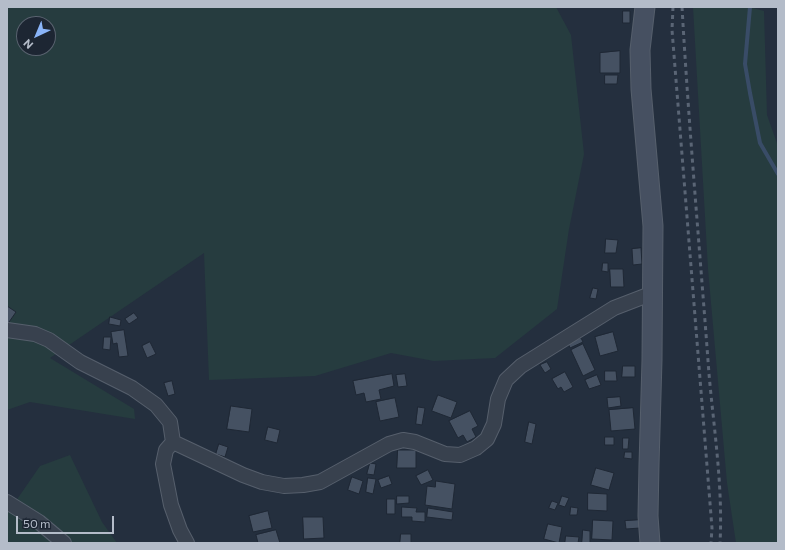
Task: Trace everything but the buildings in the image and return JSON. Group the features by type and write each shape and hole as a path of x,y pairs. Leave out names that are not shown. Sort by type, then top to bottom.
{"main road":[{"path":"645,7 640,50 640,89 653,226 652,360 648,472 650,543"}],"street":[{"path":"173,442 243,475 262,482 284,486 303,486 320,482 389,444 403,440 415,442 446,454 460,455 476,448 487,439 494,424 498,399 506,380 521,366 614,308 653,293"},
{"path":"7,330 35,334 48,340 80,362 132,388 156,405 170,422 173,442 166,450 163,464 171,505 180,530 187,543"},
{"path":"7,502 39,522 64,543"}],"green space":[{"path":"7,7 556,7 571,35 584,154 569,229 557,309 495,358 434,361 391,353 315,376 209,380 204,253 50,358 134,409 135,419 30,402 7,410"},
{"path":"693,7 749,7 764,11 767,115 778,146 778,543 736,543 727,483 708,269"},
{"path":"70,455 102,522 117,543 7,543 7,510 9,511 40,466"}],"waterway":[{"path":"750,7 745,64 760,143 778,174"}],"railway":[{"path":"673,7 672,30 712,528 711,543"},
{"path":"682,7 691,145 719,480 721,522 720,543"}]}
